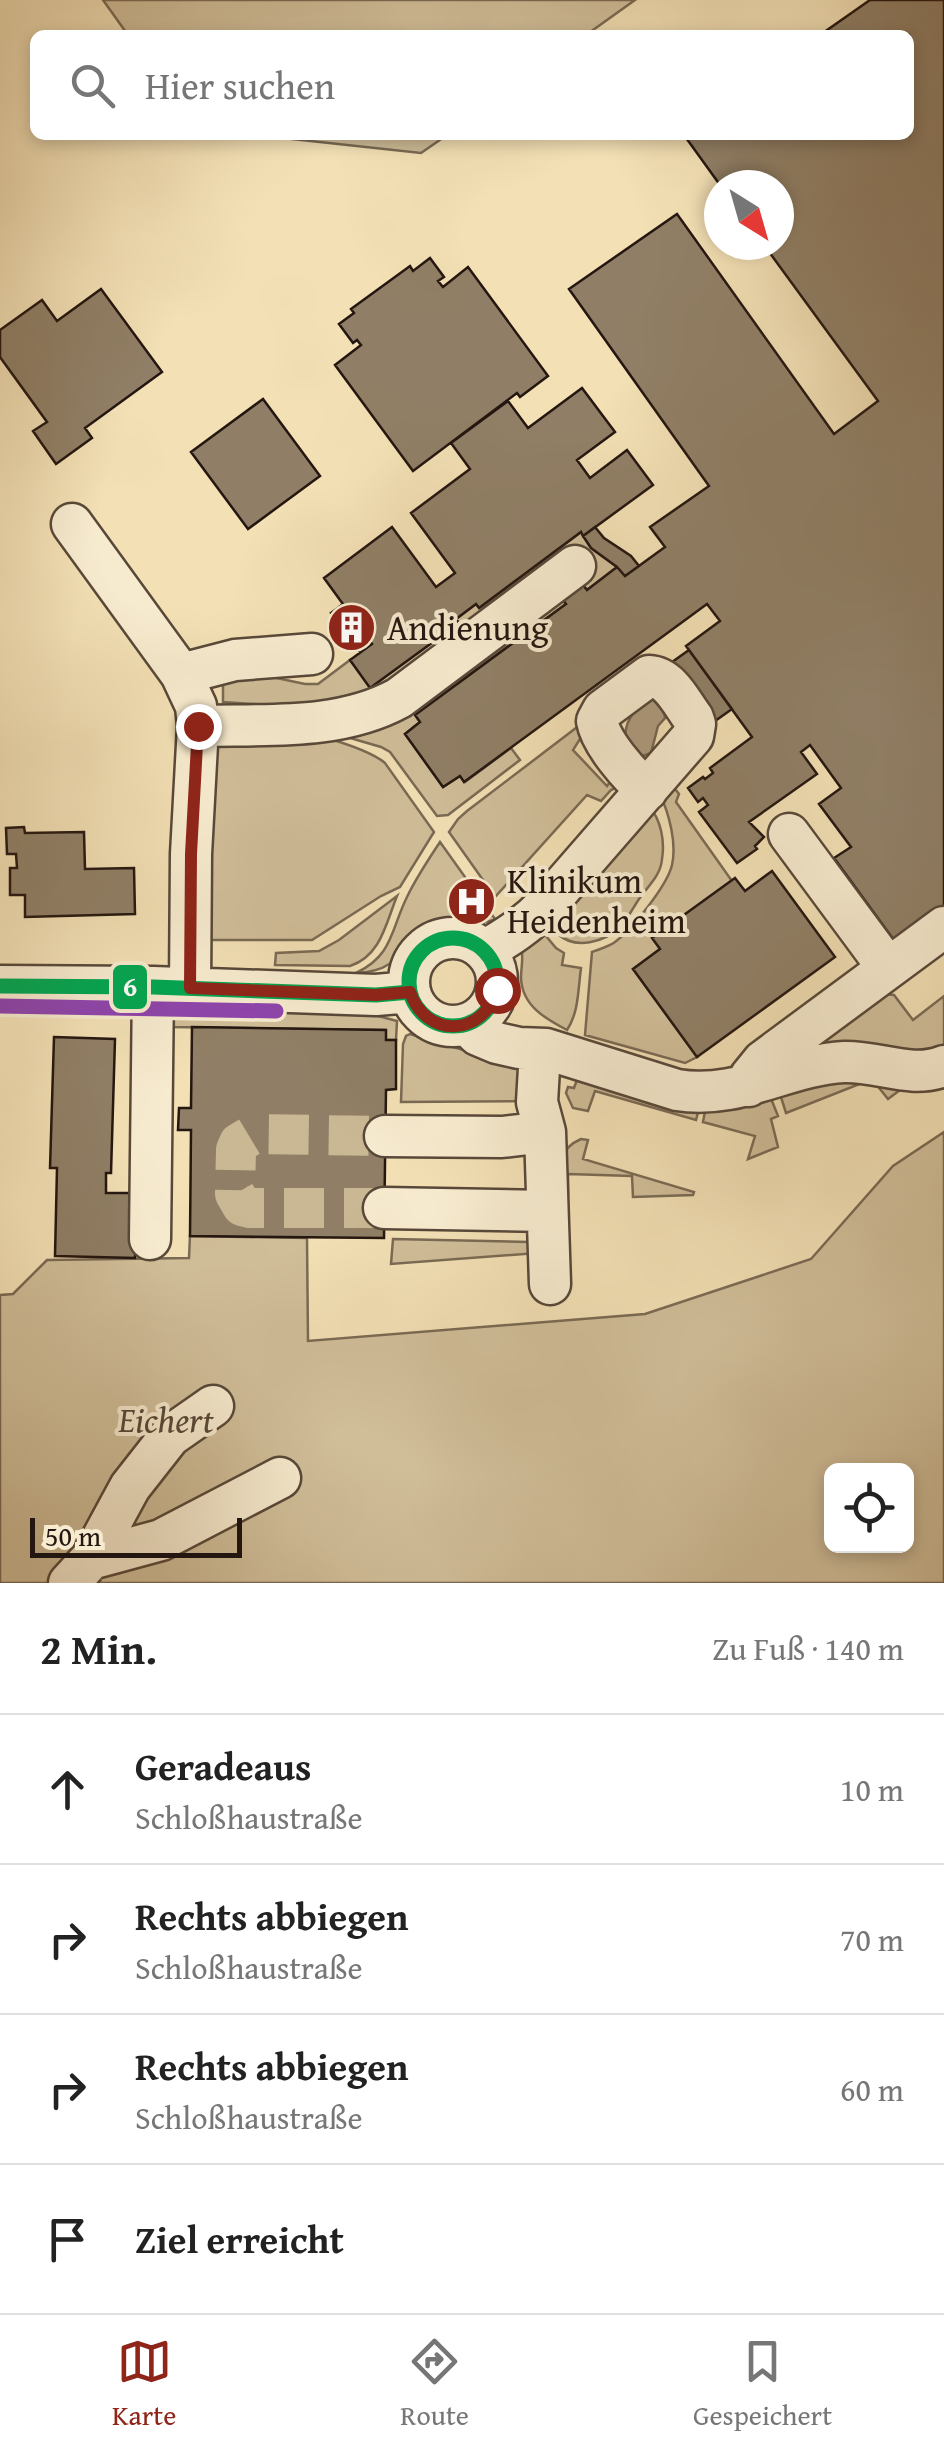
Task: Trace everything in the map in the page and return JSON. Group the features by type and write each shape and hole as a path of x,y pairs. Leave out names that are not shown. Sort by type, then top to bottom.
{"street":[{"path":"72,524 181,674 196,706 191,854 171,988 150,1239"},
{"path":"198,726 324,722 382,708 575,566"},
{"path":"181,674 235,660 312,654"},
{"path":"484,950 511,936 536,916 646,790"},
{"path":"789,834 888,968"},
{"path":"749,1086 750,1078 763,1061 944,928"},
{"path":"445,939 459,939 484,950 497,975 497,990 480,1013 452,1026 431,1020 416,1006 410,978 421,953 445,939"},
{"path":"0,986 376,995 410,992"},
{"path":"480,1013 486,1040 558,1053 694,1093 749,1086 847,1062 914,1072 944,1066"},
{"path":"550,1284 545,1132 536,1094 540,1068 558,1053"},
{"path":"385,1136 502,1137 545,1132"},
{"path":"384,1208 547,1211"},
{"path":"80,1571 130,1486 170,1436 213,1406"},
{"path":"80,1571 161,1540 280,1478"}],"green space":[{"path":"103,0 635,0 593,30 124,30"},
{"path":"301,140 440,140 421,153"},
{"path":"581,532 591,548 617,567 587,590 575,575 555,590 566,604 415,714 420,722 405,734 443,787 460,776 465,782 511,748 520,760 448,815 437,816 390,752 343,736 326,709 223,702 223,677 238,670 318,684 350,660 371,687 459,623 456,619 476,604 480,608"},
{"path":"210,710 328,738 385,763 434,832 400,887 312,940 208,940"},
{"path":"576,728 585,731 573,750 607,786 618,771 622,785 601,801 587,795 495,897 449,832 467,811"},
{"path":"671,784 679,794 676,802 732,881 633,969 697,1057 685,1063 585,1035 592,952 612,944 630,927 669,874 674,847 660,794"},
{"path":"649,806 662,838 657,875 614,932 590,942 564,939 549,919"},
{"path":"440,842 495,919 433,922 413,936 385,966 356,973 384,950 411,890"},
{"path":"397,896 376,947 360,961 350,966 275,965 276,953 319,951"},
{"path":"541,930 564,953 562,965 581,968 576,1008 567,1030 536,1010 522,988 521,946"},
{"path":"885,994 894,995 913,1020 944,996 944,1053 788,1062"},
{"path":"177,1005 340,1006 397,1021 396,1040 386,1040 385,1030 171,1027 172,1009"},
{"path":"410,1034 533,1071 528,1101 401,1102 403,1044"},
{"path":"579,1074 700,1105 696,1120 595,1091 588,1111 573,1108 566,1093 568,1087 574,1088"},
{"path":"844,1075 908,1084 888,1099 872,1079 786,1113 780,1094"},
{"path":"770,1096 778,1116 771,1119 778,1147 748,1159 755,1136 703,1122 706,1106"},
{"name":"Eichert","path":"944,1132 944,1583 0,1583 0,1295 13,1294 47,1260 189,1258 190,1236 307,1238 308,1341 645,1314 811,1259 893,1166"},
{"path":"581,1139 588,1140 583,1159 694,1192 693,1195 633,1197 632,1176 568,1174 568,1196 564,1195 563,1155"},
{"path":"393,1239 529,1242 538,1253 391,1264"}],"shaded area":[{"path":"653,698 663,704 665,718 658,726 651,753 642,756 626,744 626,730 635,711"}],"building":[{"name":"Klinikum Heidenheim","path":"870,0 944,0 944,908 896,943 834,858 851,847 819,804 841,788 810,745 801,752 817,774 749,822 764,837 755,846 757,849 737,863 699,812 708,805 703,798 698,802 688,788 713,773 710,768 752,737 686,646 720,621 707,604 464,782 460,776 443,787 405,734 420,722 415,715 566,604 555,590 575,575 587,590 617,567 625,576 665,547 650,527 709,486 569,289 677,214 704,252 704,260 710,260 834,434 878,401 775,260 794,260 794,170 709,170 688,140 914,140 914,30 827,30"},
{"path":"430,258 444,277 438,281 443,287 468,267 548,376 520,397 517,393 413,471 335,365 361,345 357,340 353,343 339,324 354,313 351,309 410,266 413,271"},
{"path":"101,289 162,372 85,428 92,438 56,464 33,431 47,422 0,357 0,330 42,300 57,321"},
{"path":"582,388 615,432 577,460 590,478 627,450 653,485 583,536 581,532 479,608 476,604 456,619 459,623 370,688 350,660 372,644 324,578 392,527 436,587 455,573 411,513 470,469 451,443 508,401 528,428"},
{"path":"263,399 320,476 248,529 191,452"},
{"path":"595,527 639,566 625,576 591,548 583,536"},
{"name":"Andienung","path":"343,604 372,644 360,652 331,613"},
{"path":"689,650 732,709 708,726 665,667"},
{"path":"24,827 25,833 84,832 85,869 134,868 135,914 25,917 25,895 10,895 10,868 17,868 16,854 7,854 6,828"},
{"path":"772,871 835,957 697,1057 633,969 660,949 652,938 735,878 745,891"},
{"path":"192,1027 386,1030 386,1040 396,1040 396,1089 386,1090 384,1238 190,1236 191,1130 178,1130 179,1108 191,1108"},
{"path":"54,1037 115,1039 111,1173 106,1173 106,1193 137,1193 135,1258 55,1256 57,1168 50,1168"}],"tunnel":[{"path":"384,1208 250,1208 242,1206 235,1194 236,1150 239,1143 254,1134 385,1136"}],"transit line":[{"name":"6","path":"453,938 470,941 484,951 494,965 497,982 494,999 484,1013 470,1023 453,1026 436,1023 422,1013 412,999 409,982 412,965 422,951 436,941 453,938"},
{"name":"6","path":"0,986 376,995 410,992"},
{"path":"0,1006 276,1011"}],"place":[{"name":"Andienung","path":"352,628"},
{"name":"Klinikum Heidenheim","path":"472,901"}],"route":[{"path":"198,726 191,854 190,988 376,995 410,992 425,1017 452,1026 482,1016 497,990"}]}
